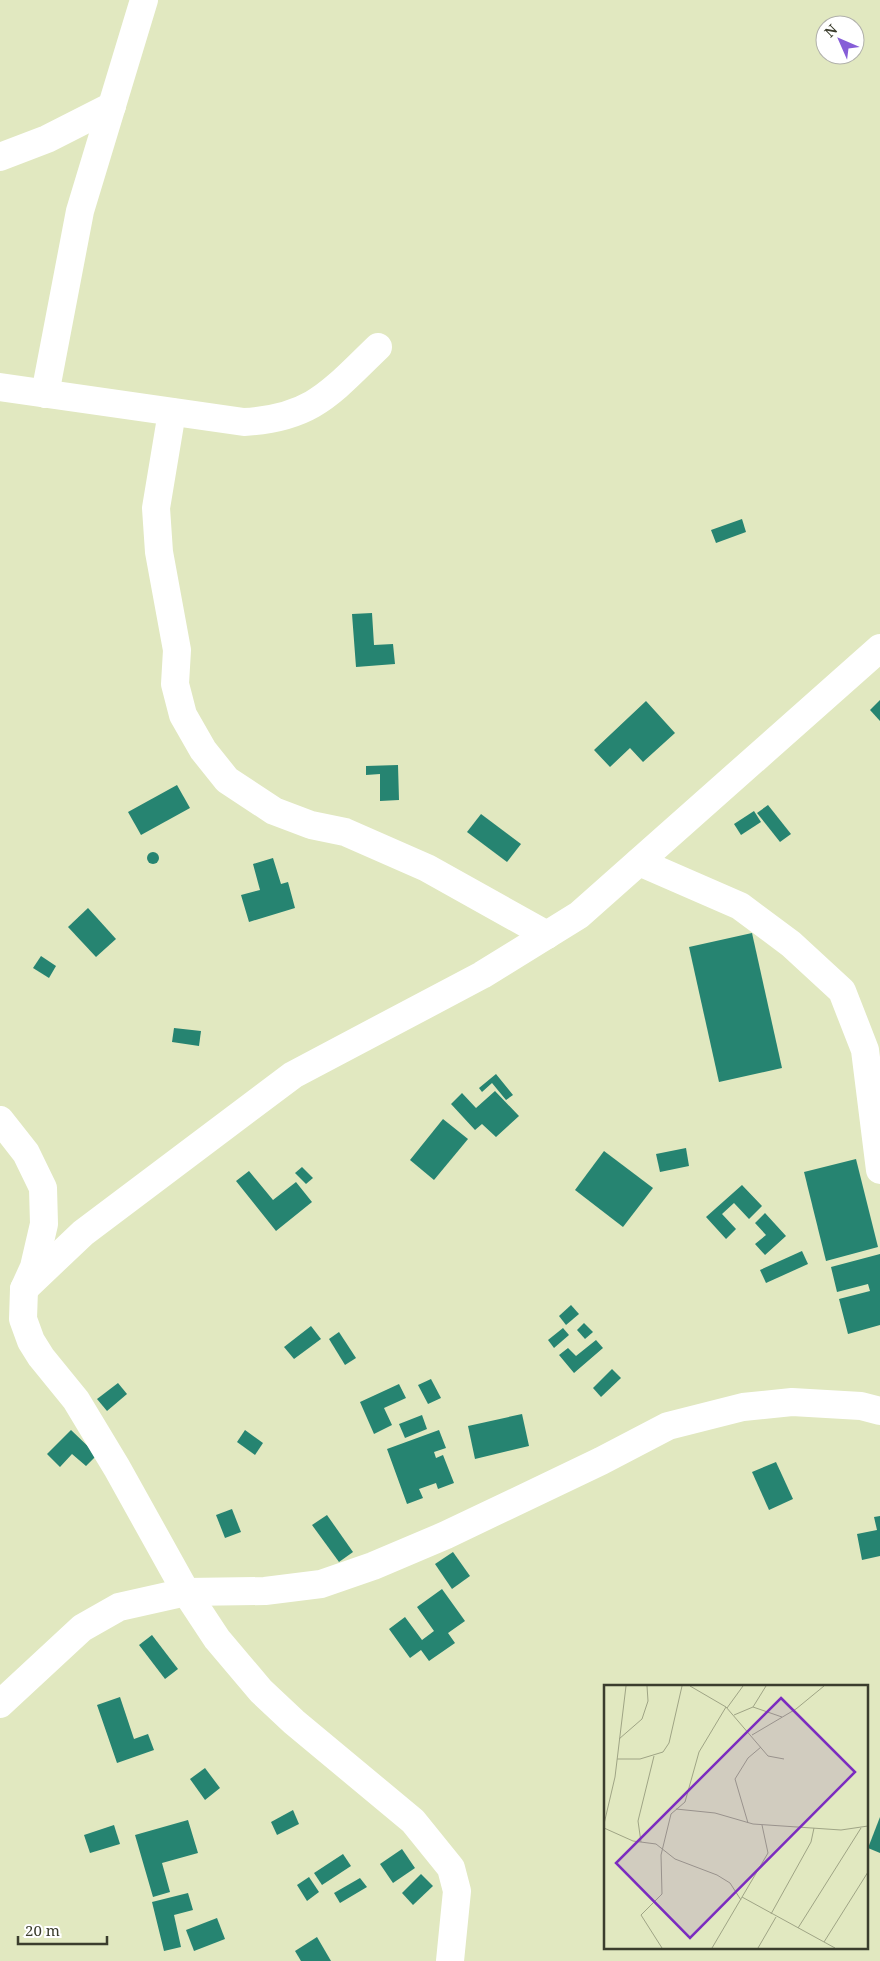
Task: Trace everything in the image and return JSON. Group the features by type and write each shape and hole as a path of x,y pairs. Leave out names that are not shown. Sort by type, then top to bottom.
{"street":[{"path":"46,394 80,211 144,0"},
{"path":"0,158 112,106"},
{"path":"0,387 244,422 268,420 299,412 330,394 378,347"},
{"path":"172,412 156,508 159,552 177,650 175,684 183,715 203,750 227,780 274,811 311,825 345,832 427,868 547,935"},
{"path":"24,1289 83,1233 293,1075 482,975 579,915 880,648"},
{"path":"639,862 740,906 791,944 842,991 865,1050 880,1170"},
{"path":"0,1120 26,1153 43,1188 44,1224 34,1267 24,1289 24,1319 31,1341 81,1408 186,1592 217,1639 261,1692 294,1722 413,1821 451,1868 457,1890 450,1961"},
{"path":"0,1704 10,1679 82,1628 119,1608 186,1592 265,1591 321,1584 373,1566 514,1503 668,1426 742,1407 792,1402 861,1406 880,1411"}],"building":[{"path":"742,519 746,532 716,543 711,530"},
{"path":"372,613 374,645 393,644 395,664 356,667 352,614"},
{"path":"880,700 880,721 870,710"},
{"path":"646,701 675,733 643,762 630,748 610,767 594,750"},
{"path":"398,765 399,800 380,801 380,774 366,775 366,766"},
{"path":"177,785 190,808 141,835 128,812"},
{"path":"768,805 791,834 780,842 757,813"},
{"path":"754,811 761,822 741,835 734,824"},
{"path":"481,814 521,844 507,862 467,832"},
{"path":"151,852 155,852 159,858 155,864 151,864 147,860 147,856"},
{"path":"273,858 281,884 288,882 295,908 249,922 241,895 260,890 253,864"},
{"path":"88,908 116,939 96,957 68,927"},
{"path":"752,933 782,1068 719,1082 689,947"},
{"path":"41,956 56,966 49,978 33,968"},
{"path":"174,1028 201,1031 199,1046 172,1042"},
{"path":"496,1074 513,1095 506,1100 492,1083 482,1092 479,1088"},
{"path":"495,1091 519,1116 496,1137 482,1124 475,1130 451,1104 462,1093 476,1108"},
{"path":"443,1119 468,1139 434,1180 410,1160"},
{"path":"686,1148 689,1166 660,1172 656,1154"},
{"path":"604,1151 653,1188 623,1227 575,1190"},
{"path":"856,1159 878,1247 826,1261 804,1172"},
{"path":"302,1167 313,1178 306,1184 295,1173"},
{"path":"249,1171 273,1200 296,1182 312,1202 276,1231 236,1181"},
{"path":"742,1185 762,1206 749,1219 734,1203 722,1214 736,1229 726,1239 706,1217"},
{"path":"765,1213 786,1236 765,1255 755,1244 766,1235 755,1223"},
{"path":"802,1251 808,1264 766,1283 760,1270"},
{"path":"880,1254 880,1325 848,1334 839,1299 870,1291 868,1284 837,1292 831,1267"},
{"path":"571,1305 579,1314 566,1325 559,1316"},
{"path":"584,1323 593,1332 585,1339 577,1330"},
{"path":"311,1326 321,1339 294,1359 284,1347"},
{"path":"563,1328 569,1335 554,1348 548,1340"},
{"path":"339,1332 356,1358 345,1365 329,1339"},
{"path":"596,1340 603,1348 574,1373 559,1355 568,1348 576,1356"},
{"path":"612,1369 621,1378 601,1397 593,1388"},
{"path":"431,1379 441,1398 428,1404 418,1385"},
{"path":"118,1383 127,1394 107,1411 97,1399"},
{"path":"399,1384 406,1398 384,1408 392,1425 374,1434 360,1402"},
{"path":"522,1414 529,1446 475,1459 468,1426"},
{"path":"422,1415 427,1429 405,1438 399,1424"},
{"path":"71,1430 97,1455 86,1466 72,1454 60,1467 47,1454"},
{"path":"245,1430 263,1443 255,1455 237,1442"},
{"path":"439,1430 446,1448 434,1452 436,1458 443,1455 454,1483 438,1489 436,1483 419,1489 423,1498 407,1504 387,1449"},
{"path":"776,1462 793,1499 769,1510 752,1472"},
{"path":"232,1509 241,1532 225,1538 216,1515"},
{"path":"327,1515 353,1552 339,1562 312,1525"},
{"path":"880,1516 880,1556 862,1560 857,1534 877,1530 874,1517"},
{"path":"453,1552 470,1576 452,1589 435,1564"},
{"path":"442,1589 465,1621 448,1633 455,1643 429,1661 421,1650 410,1658 389,1629 405,1617 422,1640 434,1631 417,1607"},
{"path":"152,1635 178,1669 165,1679 139,1645"},
{"path":"120,1697 134,1739 148,1734 154,1750 117,1763 97,1705"},
{"path":"205,1768 220,1788 205,1800 190,1779"},
{"path":"293,1810 299,1824 277,1835 271,1822"},
{"path":"880,1817 880,1853 868,1848"},
{"path":"188,1820 198,1853 162,1863 170,1892 153,1897 135,1835"},
{"path":"114,1825 120,1844 90,1853 84,1835"},
{"path":"402,1849 415,1868 393,1883 380,1864"},
{"path":"343,1854 351,1866 322,1885 314,1873"},
{"path":"421,1874 433,1886 413,1905 402,1893"},
{"path":"309,1877 319,1892 307,1901 297,1885"},
{"path":"360,1878 367,1887 340,1903 334,1893"},
{"path":"188,1893 193,1910 174,1915 181,1947 164,1951 152,1902"},
{"path":"217,1918 225,1939 194,1951 186,1930"},
{"path":"317,1937 331,1961 301,1961 295,1951"}]}
